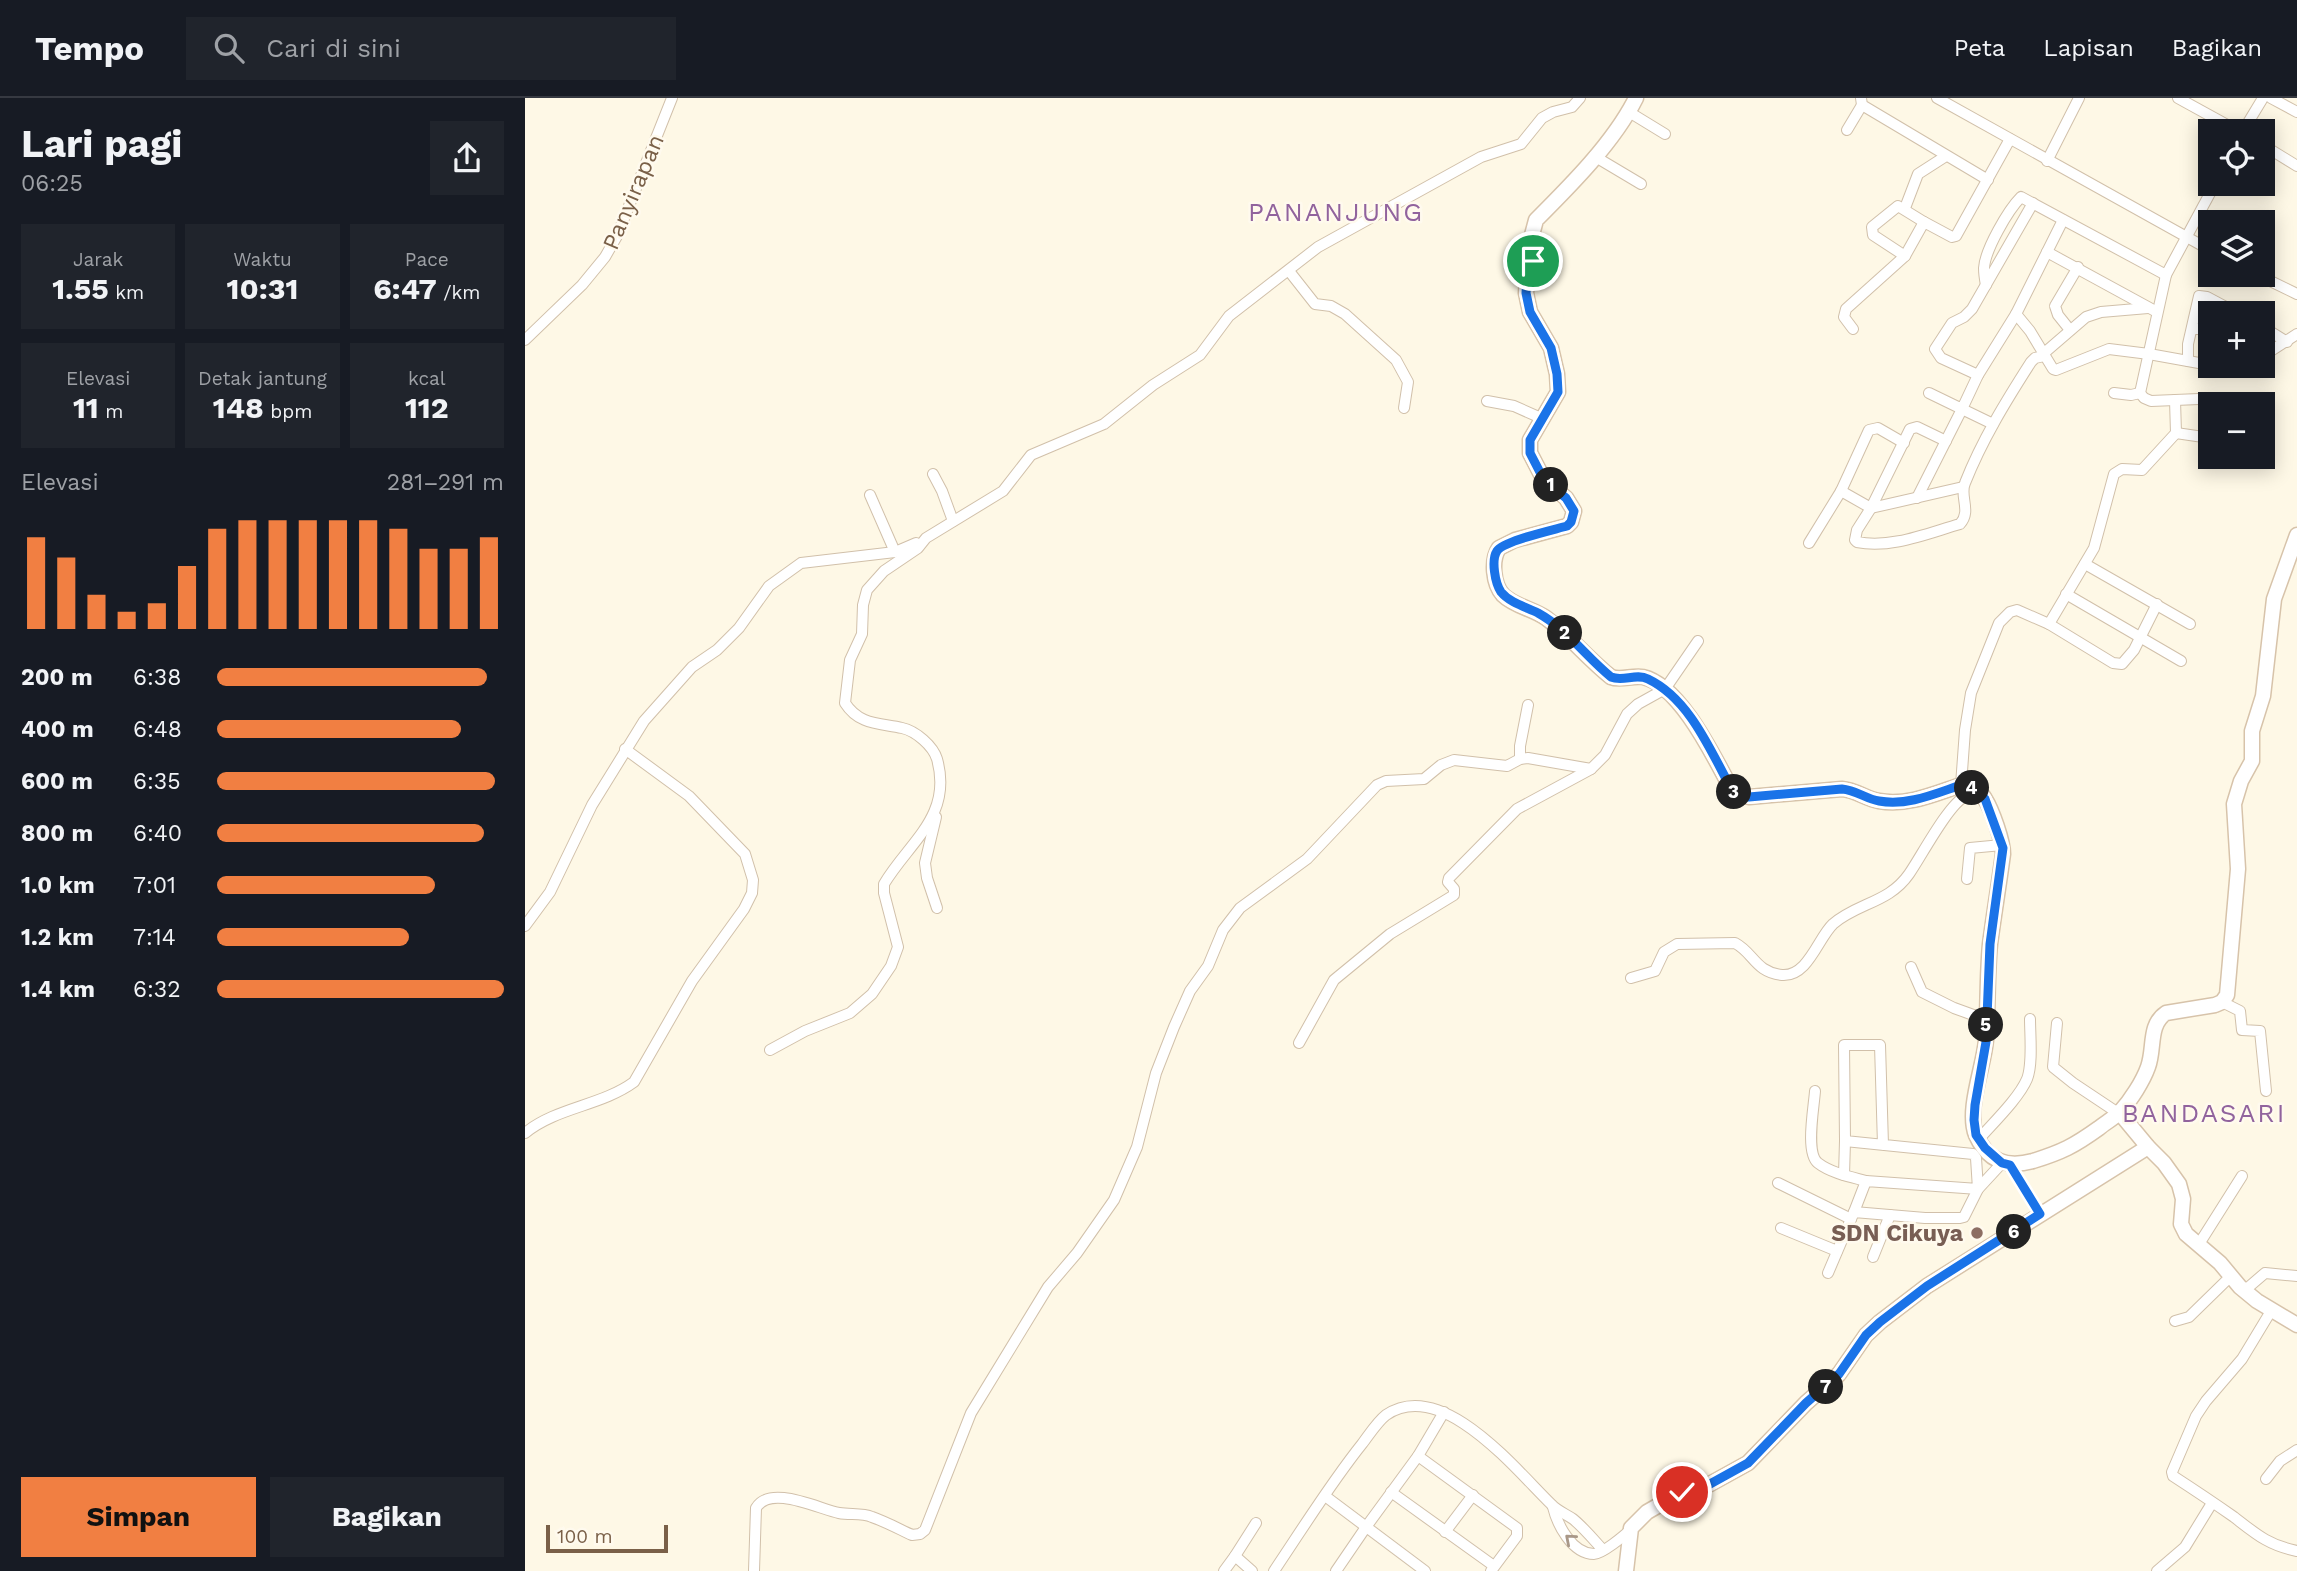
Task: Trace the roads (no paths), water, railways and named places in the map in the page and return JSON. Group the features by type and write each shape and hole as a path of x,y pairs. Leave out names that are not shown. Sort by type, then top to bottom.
{"street":[{"name":"Panyirapan","path":"525,340 582,285 605,257 617,236 672,98"},
{"path":"525,926 550,892 592,805 644,721 692,667 717,650 739,628 763,592 778,578 801,563 895,552 926,538 1003,491 1031,455 1104,424 1153,386 1201,355 1229,316 1318,247 1481,157 1521,144 1542,118 1572,107 1580,98"},
{"path":"1636,98 1629,112 1594,156 1536,220 1533,227 1534,255 1526,293 1530,312 1551,348 1558,392 1530,440 1530,453 1544,480 1572,505 1573,516 1567,526 1515,540 1499,548 1495,559 1498,586 1509,600 1544,617 1567,635 1611,677 1643,677 1665,689 1691,720 1732,790 1739,795 1749,797 1842,789 1853,790 1879,801 1903,802 1961,785 1970,786 1985,799 2002,845 1990,944 1986,1042 1975,1105 1975,1126 1979,1139 2006,1164 2040,1214"},
{"path":"1937,98 2198,244"},
{"path":"2047,160 2079,98"},
{"path":"2178,98 2218,119"},
{"path":"2249,119 2263,98"},
{"path":"2271,98 2297,113"},
{"path":"1847,130 1861,101 1988,180"},
{"path":"1629,112 1665,134"},
{"path":"1905,256 1871,232 1874,225 1899,206 1952,237 1956,236 2010,139"},
{"path":"2275,152 2297,166"},
{"path":"1594,156 1641,184"},
{"path":"1905,208 1918,174 1946,156"},
{"path":"2140,393 2150,354 2153,310 2166,275 2209,196"},
{"path":"1986,285 1986,258 2005,219 2021,197 2166,275"},
{"path":"1978,375 1941,358 1935,349 1952,323 1972,309 2033,203"},
{"path":"1917,498 1978,375 2016,314 2063,220"},
{"path":"1853,329 1844,317 1846,309 1905,256 1924,222"},
{"path":"2047,252 2153,310"},
{"path":"2070,330 2056,306 2078,267"},
{"path":"1289,271 1315,304 1331,306 1345,314 1396,360 1408,382 1404,408"},
{"path":"2275,284 2297,295"},
{"path":"2199,301 2200,295 2214,301"},
{"path":"2187,361 2198,304"},
{"path":"1946,441 1913,427 1855,535 1857,542 1876,544 1904,540 1960,524 1965,519 1963,486 1993,424 2031,362 2044,355 2086,317 2101,312 2153,310"},
{"path":"2016,314 2030,331 2053,369 2059,370 2103,350 2115,349 2198,363"},
{"path":"2192,329 2198,329"},
{"path":"2275,334 2287,342"},
{"path":"2275,349 2297,334"},
{"path":"1929,393 1993,424"},
{"path":"2114,393 2140,393"},
{"path":"2140,393 2151,401 2198,399"},
{"path":"2049,624 2094,548 2114,474 2122,469 2142,470 2176,433 2175,400"},
{"path":"1487,401 1514,406 1541,418"},
{"path":"1809,543 1842,491 1869,430 1878,428 1904,443"},
{"path":"2176,433 2198,436"},
{"path":"933,474 953,521"},
{"path":"1842,491 1871,508 1963,486"},
{"path":"870,495 895,552"},
{"path":"2222,1002 2227,995 2235,921 2238,869 2234,804 2241,781 2252,761 2252,731 2263,696 2273,599 2297,535"},
{"path":"926,538 919,548 884,571 867,590 863,605 862,634 850,660 845,704 852,714 860,719 907,729 932,748 939,769 937,806 925,863 937,908"},
{"path":"2085,564 2190,624"},
{"path":"2066,594 2181,661"},
{"path":"1961,785 1971,693 1999,623 2010,612 2017,610 2049,624 2067,637 2118,664 2127,662 2157,604"},
{"path":"1299,1043 1334,980 1390,934 1454,895 1449,878 1514,812 1591,769 1605,755 1627,714 1638,704 1665,689 1697,641"},
{"path":"1520,759 1528,705"},
{"path":"525,1133 570,1108 621,1091 634,1082 692,981 744,909 752,893 751,868 745,854 689,796 625,749"},
{"path":"754,1571 756,1508 763,1501 795,1499 841,1514 869,1515 912,1535 925,1530 971,1413 1048,1287 1077,1253 1114,1200 1137,1147 1156,1073 1174,1027 1190,991 1208,966 1223,930 1237,910 1307,859 1377,785 1386,781 1424,779 1441,765 1454,760 1507,766 1520,759 1591,769"},
{"path":"1631,978 1655,971 1664,952 1684,943 1735,943 1765,971 1785,976 1800,969 1833,925 1896,890 1962,797 1971,794 1985,799"},
{"path":"771,1050 825,1021 850,1013 864,1003 885,976 898,947 884,884 921,836 937,806"},
{"path":"1967,879 1970,848 2002,845"},
{"path":"1911,967 1922,992 1987,1020"},
{"path":"1778,1183 1852,1215 1961,1218 1978,1189 2006,1164 2060,1153 2119,1113 2149,1065 2156,1021 2166,1013 2222,1002 2240,1012 2242,1030 2260,1031 2266,1091"},
{"path":"1979,1139 2002,1114 2026,1080 2030,1055 2030,1019"},
{"path":"2057,1023 2053,1067 2119,1113 2164,1163 2179,1184 2183,1199 2183,1229 2245,1291 2270,1311 2297,1325"},
{"path":"1844,1175 1844,1045 1880,1045 1883,1145"},
{"path":"1815,1091 1811,1140 1817,1163 1866,1181 1978,1189"},
{"path":"1845,1141 1973,1154 1976,1158 1978,1189"},
{"path":"1553,1507 1560,1531 1574,1544 1589,1553 1598,1554 1661,1503 1682,1492 1710,1484 1748,1463 1806,1403 1839,1374 1866,1335 1927,1286 2148,1147"},
{"path":"2199,1244 2242,1176"},
{"path":"1828,1273 1866,1181"},
{"path":"1873,1257 1890,1215"},
{"path":"1781,1228 1837,1251"},
{"path":"2245,1291 2261,1276 2270,1272 2297,1276"},
{"path":"2175,1321 2189,1317 2231,1276"},
{"path":"2270,1311 2242,1359 2196,1416 2172,1471 2173,1476 2259,1538 2297,1551"},
{"path":"1274,1571 1349,1460 1384,1417 1398,1408 1413,1405 1433,1407 1444,1412 1481,1438 1524,1475 1553,1507 1575,1521 1603,1550"},
{"path":"1340,1569 1366,1527 1418,1456 1444,1412"},
{"path":"2266,1479 2280,1461 2297,1450"},
{"path":"1391,1492 1492,1569 1516,1538 1518,1531 1515,1525 1418,1456"},
{"path":"1445,1532 1473,1495"},
{"path":"1325,1496 1425,1571"},
{"path":"2157,1571 2185,1547 2212,1503"},
{"path":"1224,1571 1256,1523"},
{"path":"1626,1571 1632,1528"},
{"path":"1235,1556 1252,1571"}],"place":[{"name":"SDN Cikuya","path":"1977,1233"}],"district":[{"name":"PANANJUNG","path":"1336,212"},
{"name":"BANDASARI","path":"2204,1113"}]}
